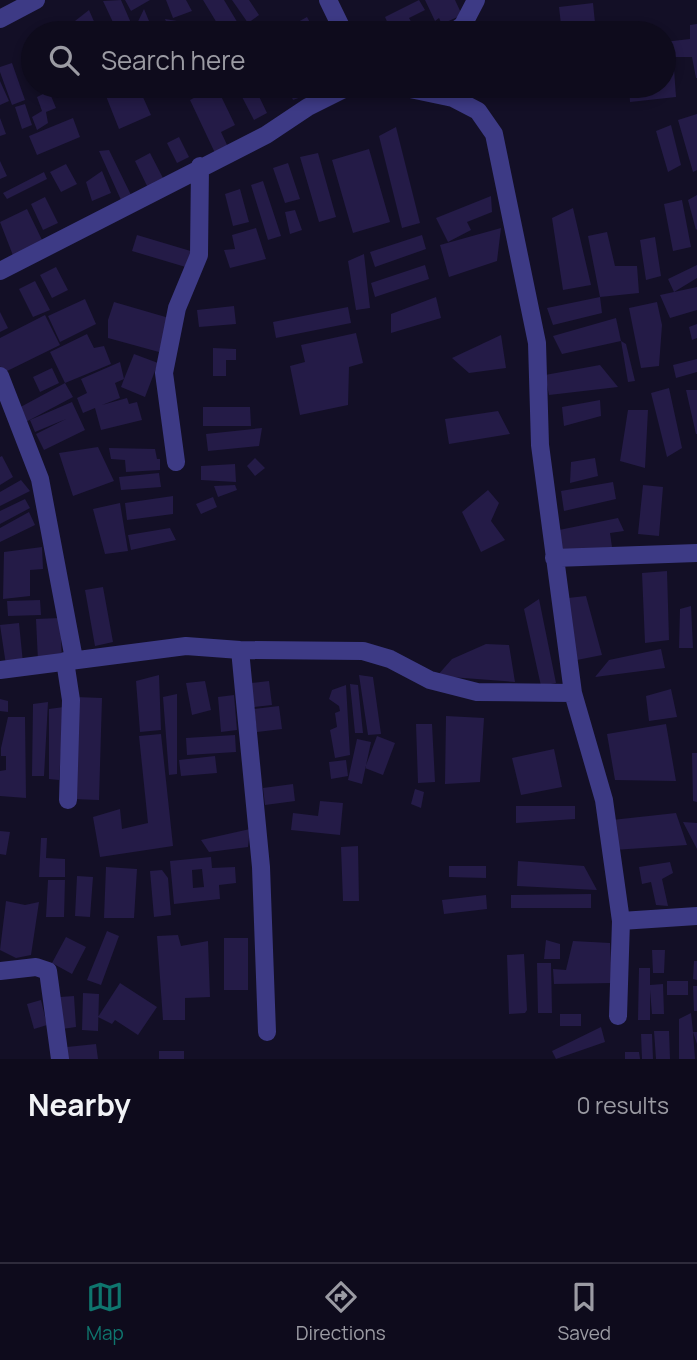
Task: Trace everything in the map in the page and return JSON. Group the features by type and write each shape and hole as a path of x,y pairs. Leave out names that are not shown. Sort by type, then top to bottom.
{"street":[{"path":"0,19 36,0"},
{"path":"328,0 338,21"},
{"path":"465,21 476,0"},
{"path":"0,271 200,166 266,135 326,98"},
{"path":"453,98 478,111 494,134 537,343 540,445 573,693 604,800 621,921 618,1016"},
{"path":"176,462 164,373 177,307 199,255 200,166"},
{"path":"0,376 40,479 70,660 68,800"},
{"path":"554,558 697,553"},
{"path":"0,670 186,646 240,650 363,651 390,659 430,680 477,692 573,693"},
{"path":"240,650 261,867 267,1032"},
{"path":"621,921 697,916"},
{"path":"0,971 36,967 48,971 60,1059"}],"building":[{"path":"121,0 130,21 112,21 103,1"},
{"path":"125,0 150,0 131,11"},
{"path":"166,0 186,0 192,11 173,18"},
{"path":"203,0 224,0 237,21 216,21"},
{"path":"232,0 249,0 259,15 247,21"},
{"path":"419,0 425,10 409,18 411,21 387,21 385,17"},
{"path":"425,0 455,0 462,15 449,21 440,21 439,18 435,21"},
{"path":"593,3 595,21 561,21 559,7"},
{"path":"144,9 149,21 138,21"},
{"path":"89,10 94,21 75,21"},
{"path":"697,24 697,78 692,57 676,57 676,41 690,39 690,25"},
{"path":"12,63 21,89 21,98 25,100 12,105 0,67"},
{"path":"0,81 9,101 0,105"},
{"path":"37,98 52,98 56,108 46,112 48,123 37,130 32,117 42,111"},
{"path":"107,98 143,98 151,115 119,129"},
{"path":"222,98 235,125 221,132 228,147 215,153 190,100"},
{"path":"243,98 260,98 267,113 254,120"},
{"path":"630,98 667,98 630,102"},
{"path":"25,104 32,125 22,129 15,107"},
{"path":"697,114 697,170 693,172 678,120"},
{"path":"0,118 6,134 0,136"},
{"path":"73,118 80,137 37,155 29,136"},
{"path":"671,125 681,165 668,172 656,131"},
{"path":"396,127 420,223 402,228 379,136"},
{"path":"179,137 189,157 177,163 167,143"},
{"path":"369,149 390,222 353,233 332,160"},
{"path":"109,150 131,195 121,200 99,151"},
{"path":"150,153 164,180 148,188 135,161"},
{"path":"318,153 336,217 319,222 300,157"},
{"path":"0,161 7,176 0,179"},
{"path":"288,163 300,199 285,203 273,168"},
{"path":"66,164 77,184 61,192 50,172"},
{"path":"102,171 111,193 92,201 86,182"},
{"path":"44,172 47,179 7,199 3,193"},
{"path":"263,181 281,236 268,240 251,185"},
{"path":"240,189 249,222 233,226 225,194"},
{"path":"697,195 697,229 696,230 688,200"},
{"path":"491,196 492,212 467,222 471,230 448,242 436,218"},
{"path":"45,197 58,223 43,230 31,204"},
{"path":"682,200 691,247 673,251 664,204"},
{"path":"573,208 591,285 563,290 552,218"},
{"path":"27,209 44,244 14,258 0,222"},
{"path":"295,210 302,230 290,234 285,212"},
{"path":"256,228 266,259 230,268 224,250 235,249 232,235"},
{"path":"501,228 497,261 449,277 440,245"},
{"path":"607,232 615,266 637,266 639,293 600,297 588,236"},
{"path":"137,235 194,252 189,268 132,251"},
{"path":"422,235 426,249 375,267 370,252"},
{"path":"655,237 661,276 646,280 640,240"},
{"path":"364,254 370,308 356,310 348,261"},
{"path":"425,265 429,279 375,297 371,283"},
{"path":"697,265 697,278 674,292 668,279"},
{"path":"56,267 68,290 52,298 40,275"},
{"path":"35,281 50,310 33,317 19,289"},
{"path":"697,287 697,310 670,318 660,295"},
{"path":"436,297 441,318 391,333 391,314"},
{"path":"600,297 602,313 553,325 547,308"},
{"path":"85,299 96,324 60,342 48,316"},
{"path":"114,302 169,318 159,352 108,338 108,320"},
{"path":"657,302 662,325 659,366 641,368 629,308"},
{"path":"234,306 236,324 199,327 197,310"},
{"path":"348,307 351,323 276,338 273,322"},
{"path":"0,312 8,328 0,332"},
{"path":"45,315 60,345 3,373 0,366 0,338"},
{"path":"616,318 621,341 562,354 553,336"},
{"path":"697,324 697,338 692,340 689,327"},
{"path":"356,333 363,363 349,367 348,405 300,415 290,366 305,362 301,345"},
{"path":"87,334 94,348 104,346 111,364 65,383 50,352"},
{"path":"501,335 506,368 469,373 452,358"},
{"path":"621,341 626,344 635,381 628,382"},
{"path":"213,348 236,349 236,360 226,360 226,376 213,376"},
{"path":"134,354 158,363 145,397 121,387"},
{"path":"697,359 697,372 676,378 673,365"},
{"path":"120,362 124,379 115,383 120,398 102,405 127,398 129,404 137,402 142,420 101,430 95,408 83,413 77,398 87,393 81,379"},
{"path":"600,365 618,387 549,395 545,375"},
{"path":"52,368 59,383 40,392 33,377"},
{"path":"65,383 73,397 22,424 15,410"},
{"path":"669,388 682,448 667,457 651,393"},
{"path":"686,390 697,390 697,434 696,434"},
{"path":"600,400 601,416 564,426 562,407"},
{"path":"72,402 85,430 44,450 36,434 66,419 35,432 30,420"},
{"path":"203,407 250,407 251,426 203,426"},
{"path":"628,410 648,410 645,468 620,461"},
{"path":"498,411 510,434 449,444 445,419"},
{"path":"262,428 259,446 208,451 206,434"},
{"path":"98,447 114,481 73,496 59,453"},
{"path":"109,448 155,449 157,459 160,459 160,470 126,472 125,460 111,459"},
{"path":"2,456 13,477 0,485 0,457"},
{"path":"255,458 265,468 255,476 247,466"},
{"path":"595,458 598,476 570,483 571,462"},
{"path":"235,464 236,482 201,480 201,466"},
{"path":"159,473 161,487 121,490 119,477"},
{"path":"21,480 30,491 0,506 0,492"},
{"path":"613,482 616,499 564,511 561,491"},
{"path":"235,485 237,490 218,497 214,486"},
{"path":"643,485 663,487 659,536 638,534"},
{"path":"488,490 499,503 491,521 505,540 481,552 462,512"},
{"path":"173,496 173,514 127,520 125,503"},
{"path":"213,497 217,507 201,514 196,504"},
{"path":"25,499 30,508 0,524 0,511"},
{"path":"120,503 128,551 105,554 93,509"},
{"path":"29,512 35,525 0,542 0,528"},
{"path":"618,518 624,531 610,533 612,547 563,553 559,530"},
{"path":"170,528 176,540 131,550 128,535"},
{"path":"42,547 43,569 30,570 30,596 3,599 4,552"},
{"path":"667,571 669,640 645,643 642,573"},
{"path":"103,587 113,642 95,646 85,590"},
{"path":"586,596 602,655 577,660 568,598"},
{"path":"539,599 556,683 541,686 524,609"},
{"path":"40,600 41,615 8,616 7,601"},
{"path":"691,606 693,648 679,648 680,609"},
{"path":"60,618 62,660 38,661 36,619"},
{"path":"19,623 23,663 6,665 0,625"},
{"path":"486,644 509,645 515,682 437,676 452,659"},
{"path":"661,649 665,668 595,677 609,660"},
{"path":"159,675 161,730 140,732 136,681"},
{"path":"359,675 373,677 381,734 368,735"},
{"path":"205,681 211,710 192,715 186,683"},
{"path":"269,681 272,705 253,707 251,683"},
{"path":"350,684 358,685 363,733 355,733"},
{"path":"346,685 350,755 335,758 330,730 337,727 335,713 340,711 339,706 329,699 332,690"},
{"path":"671,689 677,717 649,721 646,696"},
{"path":"177,694 177,774 169,775 163,697"},
{"path":"234,695 237,730 221,732 218,697"},
{"path":"76,697 102,698 99,800 73,799"},
{"path":"0,699 8,701 8,712 0,711"},
{"path":"48,702 44,776 32,776 33,704"},
{"path":"279,706 282,729 257,732 254,709"},
{"path":"64,707 59,780 49,779 49,709"},
{"path":"446,716 484,718 480,782 445,784"},
{"path":"8,717 25,717 26,798 0,796 0,771 6,770 6,756 1,756 1,748"},
{"path":"416,724 432,724 435,782 418,783"},
{"path":"666,724 676,781 615,780 607,734"},
{"path":"161,734 173,846 100,857 93,817 120,809 122,829 148,823 139,736"},
{"path":"235,735 236,752 187,755 186,738"},
{"path":"377,736 395,743 383,775 365,768"},
{"path":"357,739 371,742 362,784 348,780"},
{"path":"554,749 562,787 521,795 512,758"},
{"path":"692,753 697,753 697,802 693,801"},
{"path":"215,756 217,773 181,776 179,760"},
{"path":"346,760 348,776 331,779 329,762"},
{"path":"293,784 295,801 265,805 263,788"},
{"path":"415,789 424,792 421,808 411,804"},
{"path":"320,801 343,803 340,835 291,830 293,813 318,816"},
{"path":"516,806 575,806 575,819 516,823"},
{"path":"676,813 687,845 614,850 612,820"},
{"path":"683,822 697,823 697,849"},
{"path":"250,829 248,847 209,852 201,840"},
{"path":"0,831 10,832 6,855 0,854"},
{"path":"41,838 47,838 46,858 65,859 65,877 39,877"},
{"path":"358,846 359,901 343,901 341,847"},
{"path":"211,857 212,868 235,867 236,883 219,885 220,899 174,904 170,861","holes":["202,869 204,887 193,888 192,870"]},
{"path":"518,861 584,866 597,890 517,886"},
{"path":"670,862 673,873 662,879 668,906 656,905 651,882 642,884 639,867"},
{"path":"449,866 486,866 486,878 449,877"},
{"path":"106,867 137,869 134,918 104,918"},
{"path":"162,870 168,878 171,915 154,917 150,871"},
{"path":"77,876 93,877 90,917 75,916"},
{"path":"48,880 65,880 64,917 46,917"},
{"path":"591,894 591,908 511,908 511,895"},
{"path":"486,895 487,909 444,914 442,900"},
{"path":"6,901 25,905 39,902 31,955 16,958 0,950"},
{"path":"107,931 119,936 101,985 87,980"},
{"path":"178,935 181,946 208,941 210,997 185,998 185,1020 163,1020 157,936"},
{"path":"66,937 86,947 72,974 52,963"},
{"path":"224,938 248,938 248,990 224,990"},
{"path":"546,940 560,944 560,959 544,959"},
{"path":"573,941 610,943 612,983 554,984 553,969 566,970"},
{"path":"652,950 665,950 664,973 653,973"},
{"path":"524,954 527,1010 525,1013 509,1014 507,955"},
{"path":"694,961 697,961 697,980 693,979"},
{"path":"537,963 551,963 552,1013 538,1013"},
{"path":"639,968 650,968 650,985 663,984 664,1014 652,1014 650,990 650,1020 638,1020"},
{"path":"667,981 688,981 688,995 667,995"},
{"path":"120,983 157,1007 138,1035 115,1020 112,1024 98,1017"},
{"path":"693,986 697,986 697,1011 694,1011"},
{"path":"83,993 99,994 98,1031 82,1030"},
{"path":"74,996 76,1027 62,1029 60,997"},
{"path":"41,1000 47,1025 34,1029 27,1004"},
{"path":"691,1013 695,1059 679,1059 679,1019"},
{"path":"560,1014 581,1014 581,1026 560,1026"},
{"path":"601,1027 605,1042 556,1059 552,1051"},
{"path":"654,1031 669,1031 670,1059 656,1059"},
{"path":"641,1034 652,1034 653,1059 642,1059"},
{"path":"96,1044 98,1059 68,1059 67,1047"},
{"path":"159,1051 184,1051 184,1059 159,1059"},
{"path":"625,1052 639,1052 640,1059 625,1059"}]}
